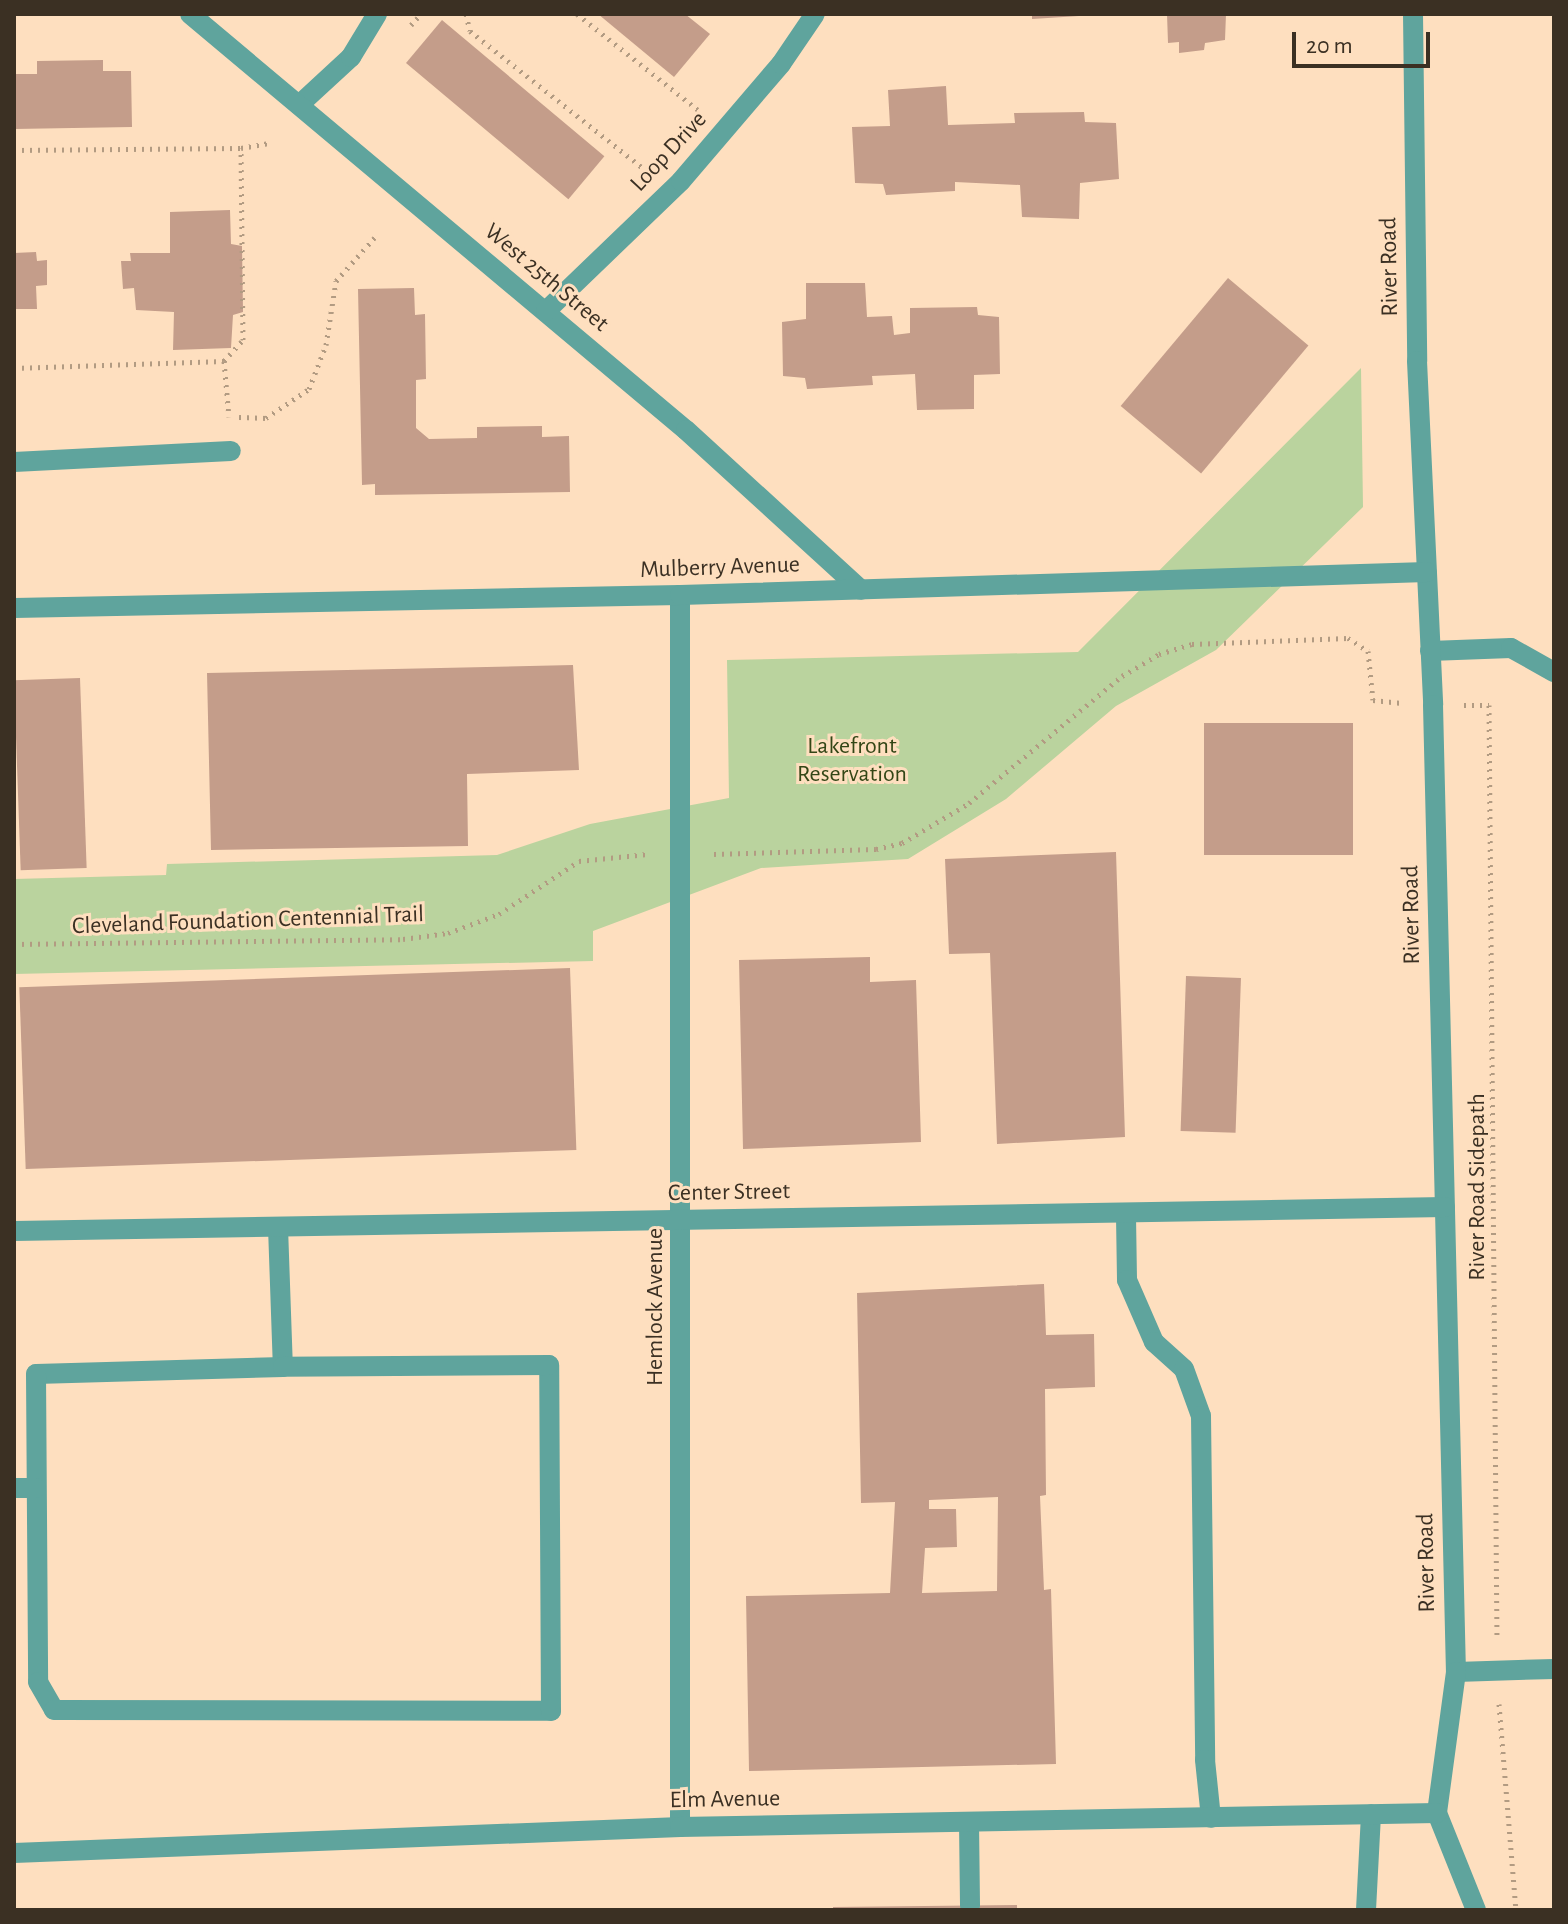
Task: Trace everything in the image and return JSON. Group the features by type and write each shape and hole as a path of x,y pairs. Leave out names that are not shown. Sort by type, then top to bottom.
{"street":[{"name":"West 25th Street","path":"190,14 546,311 861,590"},
{"path":"299,105 351,57 377,14"},
{"name":"Loop Drive","path":"546,311 681,181 781,64 815,14"},
{"name":"River Road","path":"1413,14 1417,361 1430,651 1456,1672 1437,1813"},
{"path":"14,462 231,451"},
{"name":"Mulberry Avenue","path":"14,608 680,595 1427,572"},
{"name":"Hemlock Avenue","path":"680,595 683,1219 680,1827"},
{"path":"1430,651 1511,648 1554,672"},
{"name":"Center Street","path":"14,1231 683,1219 1126,1216 1445,1207"},
{"path":"1126,1216 1127,1280 1154,1342 1184,1369 1201,1416 1205,1760 1211,1818"},
{"path":"278,1227 283,1367"},
{"path":"549,1365 551,1711 54,1710 38,1682 36,1374 283,1367 549,1365"},
{"path":"14,1488 36,1488"},
{"path":"1456,1672 1497,1668 1554,1669"},
{"path":"1437,1813 1476,1910"},
{"name":"Elm Avenue","path":"14,1853 680,1827 1437,1813"},
{"path":"1366,1910 1371,1814"},
{"path":"969,1822 970,1906"}],"path":[{"path":"466,14 470,31 643,168"},
{"path":"577,14 699,111"},
{"path":"14,150 241,148 268,143"},
{"path":"241,148 243,340 224,361 225,416 266,418 309,389 326,345 336,281 376,236"},
{"path":"14,368 224,361"},
{"path":"703,855 876,849 902,843 969,803 1122,676 1159,654 1192,644 1348,638 1368,651 1373,700"},
{"name":"River Road Sidepath","path":"1489,705 1497,1668 1516,1910"},
{"name":"Cleveland Foundation Centennial Trail","path":"14,944 403,939 448,933 499,914 579,861 655,853"}],"green space":[{"name":"Lakefront Reservation","path":"1361,368 1363,507 1216,650 1116,706 1006,799 908,859 761,868 593,931 593,961 14,974 14,879 166,875 167,864 497,855 590,824 729,798 727,660 1078,652"}],"building":[{"path":"598,14 685,14 710,34 674,77"},
{"path":"1032,14 1079,14 1079,16 1032,19"},
{"path":"1167,14 1226,14 1225,40 1205,43 1204,50 1179,53 1179,42 1168,43"},
{"path":"442,20 604,156 568,199 406,63"},
{"path":"103,60 103,71 131,71 132,127 14,129 14,74 37,74 37,61"},
{"path":"946,86 948,125 1015,123 1014,113 1084,112 1085,122 1116,123 1119,179 1080,183 1079,219 1022,217 1020,185 955,182 955,191 886,195 883,184 855,183 852,127 890,126 888,90"},
{"path":"230,210 231,244 242,246 243,312 233,315 231,348 173,350 174,312 136,310 134,288 123,289 121,261 131,261 130,253 170,253 170,212"},
{"path":"36,252 37,261 47,260 47,285 36,286 37,309 14,309 14,253"},
{"path":"1228,278 1308,345 1201,473 1121,406"},
{"path":"806,283 865,283 867,317 892,316 894,335 910,333 910,308 977,307 978,315 999,317 1000,374 974,375 974,409 917,410 915,374 872,376 873,385 807,389 805,378 783,376 782,322 806,319"},
{"path":"414,288 415,315 425,314 426,379 416,380 416,428 429,439 477,438 477,427 542,426 542,437 569,436 570,492 375,495 375,484 362,485 358,289"},
{"path":"573,665 579,770 467,774 468,846 211,850 207,673"},
{"path":"80,678 87,868 21,870 14,680"},
{"path":"1204,723 1353,723 1353,855 1204,855"},
{"path":"1116,852 1125,1137 997,1144 990,953 949,954 945,859"},
{"path":"870,957 870,982 916,980 921,1142 743,1149 739,960"},
{"path":"570,968 576,1150 26,1169 19,987"},
{"path":"1186,976 1241,978 1236,1133 1181,1131"},
{"path":"1044,1284 1046,1335 1094,1334 1095,1387 1045,1389 1046,1495 1040,1496 1044,1590 1051,1589 1056,1764 749,1771 746,1596 890,1593 895,1502 861,1503 857,1293","holes":["998,1497 997,1591 922,1593 925,1548 957,1547 956,1509 929,1509 929,1500"]},
{"path":"1017,1905 1017,1910 833,1910 833,1907"}]}
